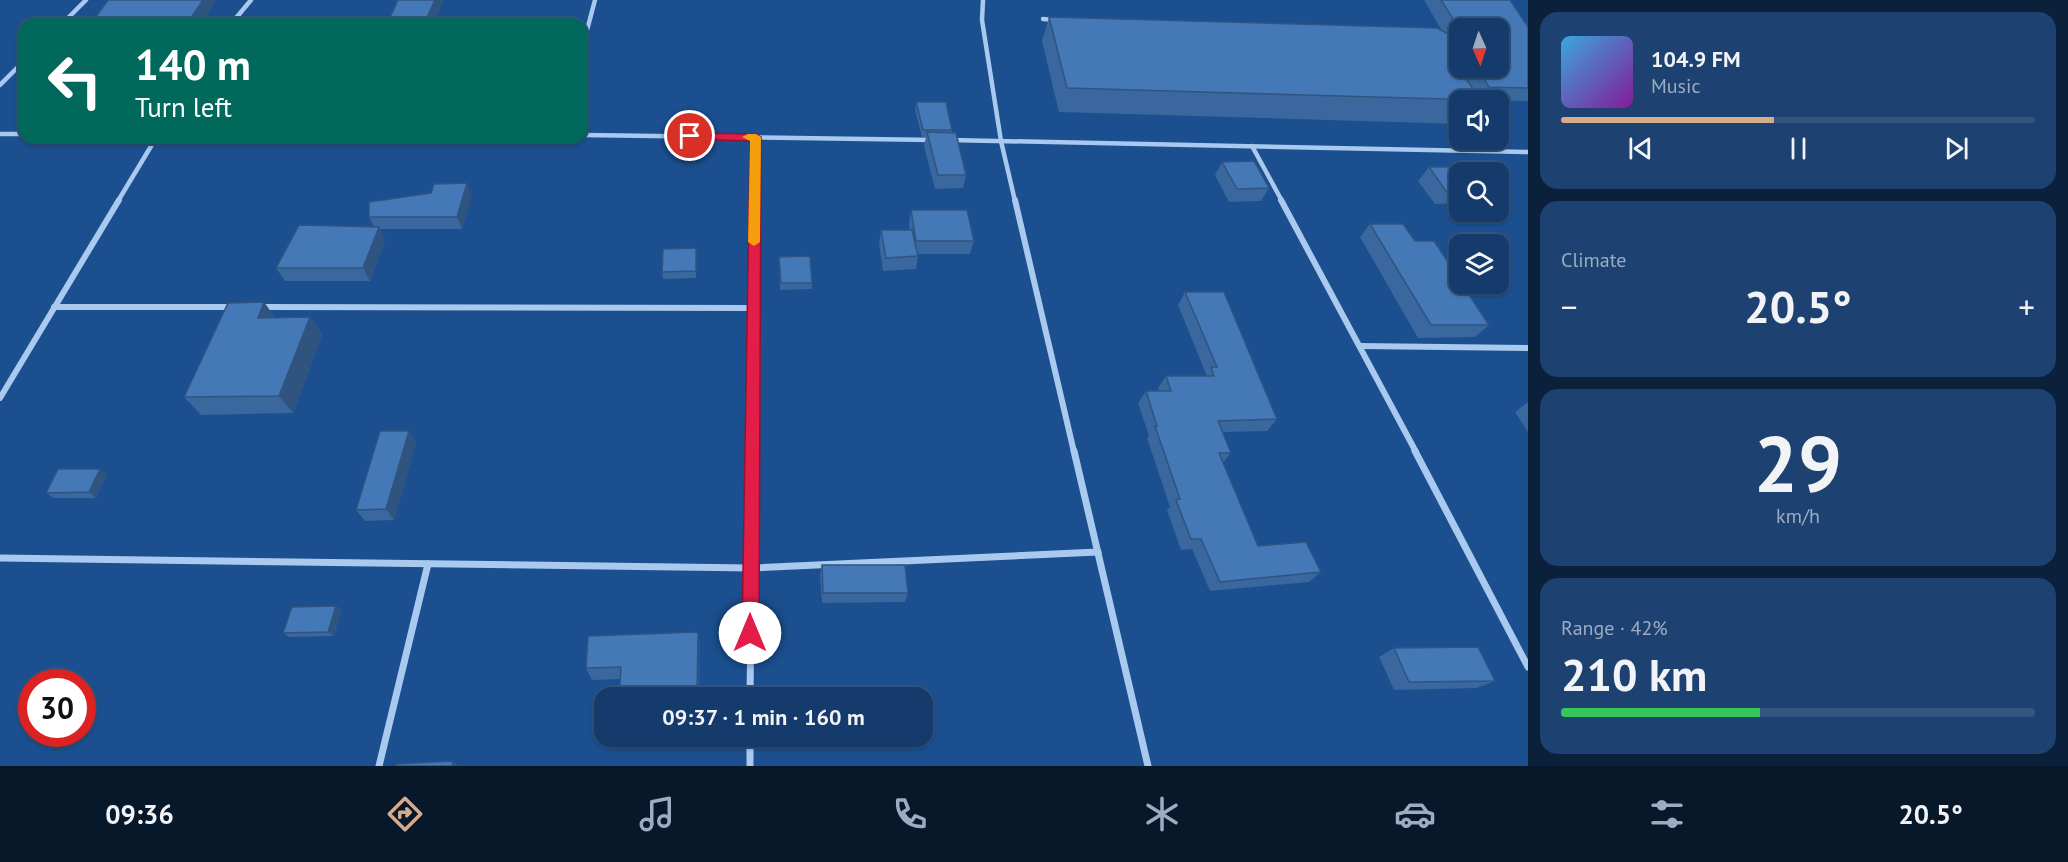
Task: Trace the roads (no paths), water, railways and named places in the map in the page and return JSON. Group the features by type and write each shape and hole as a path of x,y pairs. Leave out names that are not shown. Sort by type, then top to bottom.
{"street":[{"path":"68,18 86,0"},
{"path":"236,18 250,0"},
{"path":"588,26 595,0"},
{"path":"983,0 982,20 1001,141 1148,766"},
{"path":"1043,19 1064,20"},
{"path":"0,85 18,67"},
{"path":"0,134 18,134"},
{"path":"588,135 1528,152"},
{"path":"750,687 756,137"},
{"path":"0,398 152,144"},
{"path":"1252,146 1360,346 1528,667"},
{"path":"54,307 244,308"},
{"path":"256,308 754,308"},
{"path":"1360,346 1528,348"},
{"path":"0,558 751,568 1098,552"},
{"path":"379,766 428,564"},
{"path":"750,747 750,766"}]}
